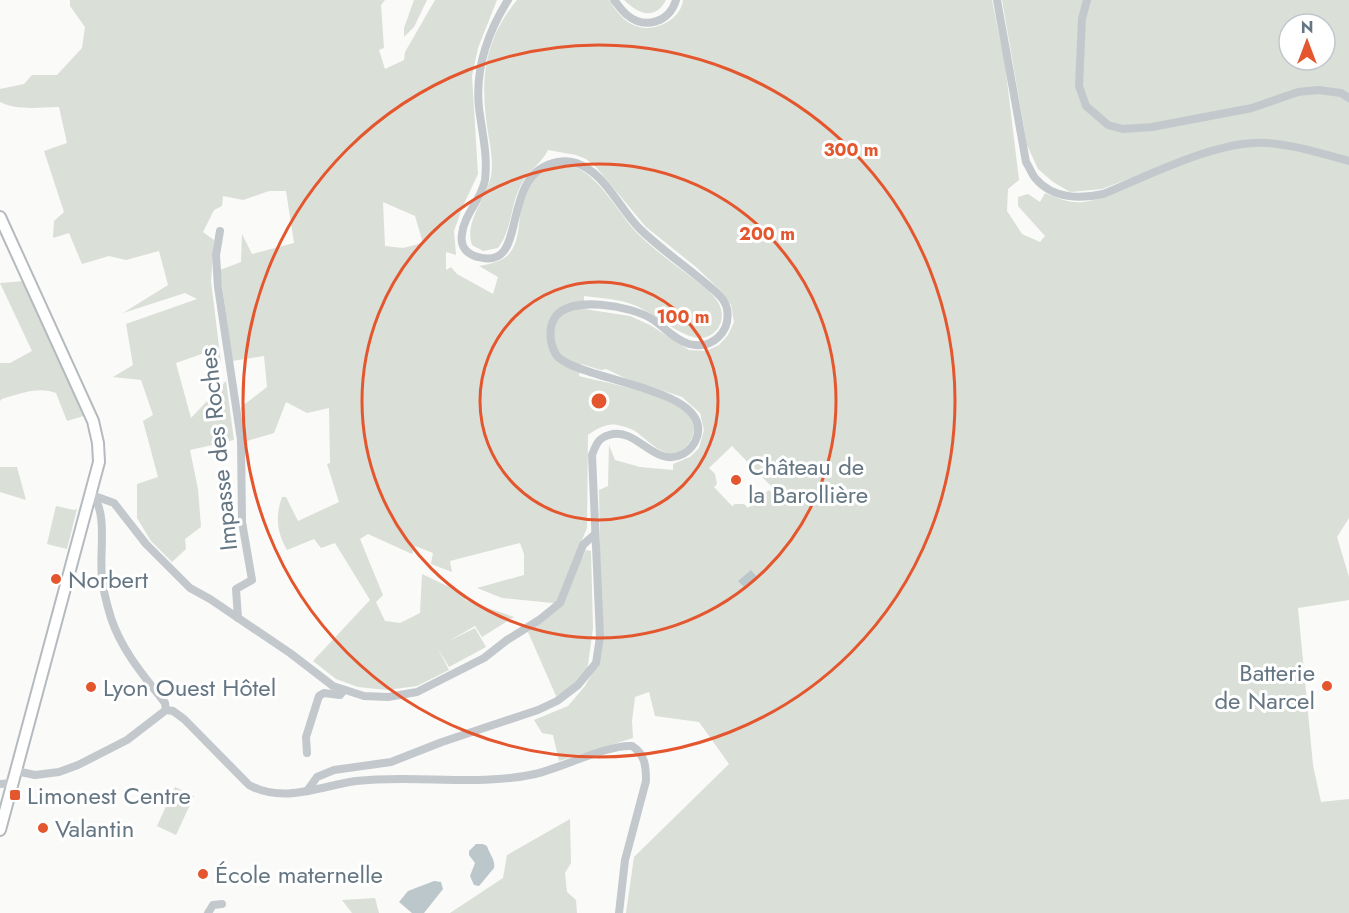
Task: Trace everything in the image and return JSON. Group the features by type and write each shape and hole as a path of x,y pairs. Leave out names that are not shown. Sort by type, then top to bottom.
{"main road":[{"path":"0,217 93,421 99,462 92,495 0,830"}],"street":[{"path":"307,791 317,777 334,770 390,762 538,710 557,701 578,685 596,663 600,637 592,455 596,443 603,437 617,433 630,436 656,454 673,458 686,452 696,440 697,419 691,410 675,399 574,367 557,357 550,331 555,318 563,310 579,305 611,306 650,318 687,344 702,346 714,341 723,333 728,322 727,306 718,294 641,230 589,169 571,161 549,164 531,177 518,201 514,231 511,241 503,252 490,259 469,254 463,248 462,234 466,220 484,183 486,172 478,90 479,72 487,44 508,0"},
{"path":"614,0 627,15 646,23 664,19 673,9 676,0"},
{"path":"997,0 1026,162 1036,180 1051,190 1070,197 1087,198 1103,194 1207,152 1239,144 1269,143 1349,160"},
{"path":"1087,0 1081,30 1079,86 1086,106 1108,125 1123,129 1152,127 1252,108 1298,92 1318,90 1341,93 1349,98"},
{"name":"Impasse des Roches","path":"220,231 216,255 241,440 242,522 252,580 236,589 238,618"},
{"path":"92,495 114,503 146,544 190,588 290,653 333,686 363,696 388,697 417,692 484,658 539,620 560,603 583,545 594,534"},
{"path":"92,495 98,502 101,514 102,579 111,617 124,647 165,703 166,710"},
{"path":"307,753 306,737 319,696 324,693 340,695 344,690"},
{"path":"16,771 35,775 59,772 78,765 126,740 166,710 173,711 184,719 249,785 261,792 282,795 359,781 516,777 558,768 619,747 632,746 642,756 646,767 646,781 625,860 619,913"},
{"path":"0,784 13,783"},
{"path":"208,913 213,905 222,904"}],"shaded area":[{"path":"70,0 385,0 381,5 384,48 379,50 385,69 404,60 405,52 435,0 497,0 478,48 472,76 478,174 454,231 456,255 446,252 446,270 451,267 457,274 493,294 498,277 479,266 503,259 515,245 526,189 533,179 550,168 562,165 575,167 596,182 639,235 708,290 719,304 722,319 714,333 700,338 684,334 642,308 622,301 584,296 584,309 630,316 650,325 689,350 706,351 719,345 728,335 734,322 731,305 721,291 696,267 646,227 596,167 586,159 548,150 523,182 506,234 498,248 483,251 472,245 470,236 473,219 492,170 484,91 487,59 498,29 517,0 609,0 624,19 636,26 651,28 672,19 683,0 992,0 1005,64 1019,180 1008,189 1007,211 1022,234 1040,242 1045,236 1018,206 1018,197 1028,194 1040,202 1045,193 1075,202 1095,200 1206,155 1248,146 1267,145 1286,148 1349,163 1349,518 1337,537 1349,577 1349,600 1298,608 1313,765 1321,802 1349,799 1349,913 626,913 634,857 729,764 699,722 655,716 649,692 635,697 632,721 633,738 559,761 553,735 542,733 534,720 568,706 585,686 596,666 600,545 599,490 608,486 609,445 615,460 640,467 673,470 673,464 690,457 699,448 704,430 700,413 682,397 625,378 606,369 601,370 581,364 579,376 644,392 662,399 689,416 694,428 689,443 675,453 661,450 635,431 619,425 605,426 588,435 587,528 577,552 582,558 586,550 591,551 593,628 587,672 570,688 556,696 528,632 562,604 502,598 477,588 524,575 524,554 520,543 450,561 452,572 431,564 433,553 415,546 412,554 368,534 360,539 383,595 376,602 385,621 400,623 420,613 422,574 466,595 465,600 514,617 482,637 475,626 447,642 475,628 486,647 449,667 437,647 449,670 417,686 387,690 358,687 336,679 313,661 370,600 335,543 321,548 314,539 287,550 279,531 278,518 282,497 286,497 298,521 339,502 327,464 330,463 329,408 307,413 286,402 274,433 247,441 241,407 267,387 264,356 232,361 220,270 241,262 242,234 252,254 294,243 286,191 269,191 243,200 223,196 222,206 214,210 203,232 214,240 211,281 221,363 218,364 213,350 176,363 191,418 226,381 234,440 190,450 198,489 201,527 185,539 186,549 172,562 151,541 137,518 137,484 158,477 143,421 153,415 141,380 113,377 133,365 126,324 197,299 185,293 123,313 168,285 159,251 126,260 109,256 82,264 69,233 53,238 54,221 64,212 44,151 67,143 59,107 22,108 0,102 0,89 24,84 32,75 57,75 82,48 85,27 70,6","holes":["383,202 415,216 423,243 403,248 385,246","732,446 771,486 777,489 772,493 769,490 748,508 744,504 732,506 714,487 717,484 715,474 709,468"]},
{"path":"414,0 427,0 414,27 404,37 404,28"},
{"path":"624,0 666,0 657,11 646,13 635,9"},
{"path":"1002,0 1349,0 1349,158 1269,141 1206,149 1102,189 1070,192 1053,182 1038,169 1027,145"},
{"path":"25,281 87,415 67,421 56,393 43,390 0,401 0,363 10,363 32,351 0,283"},
{"path":"0,467 17,467 26,500 0,492"},
{"path":"56,506 77,509 67,549 47,544"},
{"path":"751,570 757,577 745,588 738,581"},
{"path":"175,787 194,796 176,835 157,826"},
{"path":"570,819 571,863 565,873 567,892 576,900 577,913 450,913 503,878 507,855"},
{"path":"476,844 487,846 494,865 479,886 474,885 470,876 475,863 469,851"},
{"path":"434,881 441,882 443,889 424,913 412,913 399,902 408,891"},
{"path":"375,898 379,913 352,913 342,900"}],"place":[{"name":"Château de la Barollière","path":"736,480"},
{"name":"Norbert","path":"56,579"},
{"name":"Batterie de Narcel","path":"1327,686"},
{"name":"Lyon Ouest Hôtel","path":"91,687"},
{"name":"Limonest Centre","path":"15,795"},
{"name":"Valantin","path":"43,828"},
{"name":"École maternelle","path":"203,874"}]}
